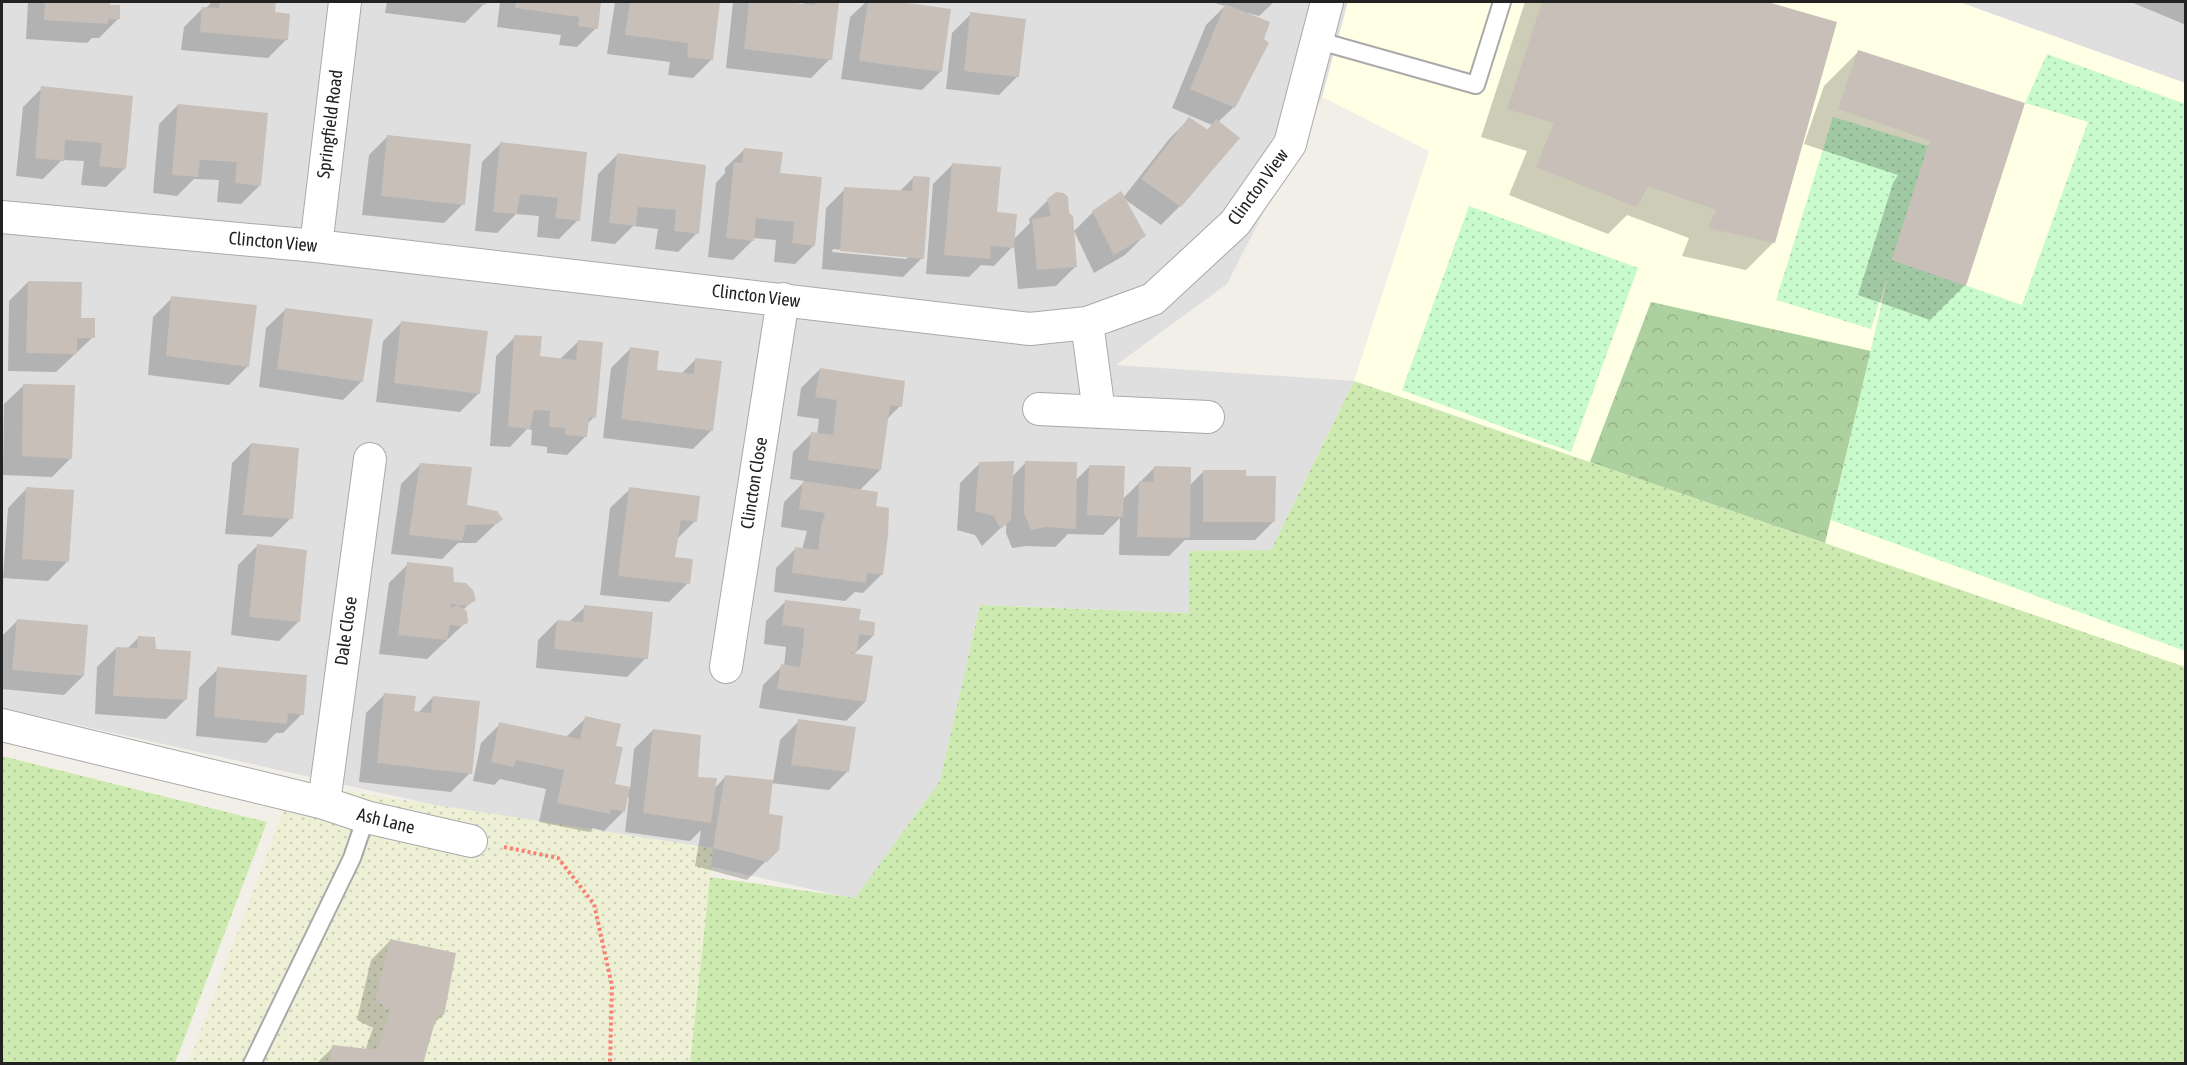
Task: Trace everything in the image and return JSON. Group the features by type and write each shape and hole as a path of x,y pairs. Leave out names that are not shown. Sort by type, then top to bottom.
{"street":[{"name":"Springfield Road","path":"316,246 345,2"},
{"name":"Clincton View","path":"2,217 316,246 1030,329 1088,323 1153,299 1235,223 1290,144 1327,2"},
{"name":"Clincton Close","path":"726,667 783,299"},
{"path":"1088,323 1098,412"},
{"path":"1040,409 1208,417"},
{"name":"Dale Close","path":"324,803 370,459"},
{"name":"Ash Lane","path":"2,725 324,803 366,817 471,841"}],"lane":[{"path":"1316,40 1476,85 1502,2"},
{"path":"252,1064 352,858 366,817"}],"path":[{"path":"471,841 558,858 594,904 612,987 610,1064"}],"shaded area":[{"path":"2,2 1348,2 1322,97 1227,284 1116,365 1354,381 1271,550 1189,551 1190,613 980,605 940,781 855,899 2,708"},
{"path":"1348,2 1959,2 2185,83 2185,667 1825,543 1871,352 1651,302 1590,462 1354,381 1429,151 1322,97"},
{"path":"1959,2 2185,2 2185,83"},
{"path":"294,783 713,848 690,1063 188,1064"}],"green space":[{"path":"2047,54 2185,104 2185,651 1831,520 1889,272 1871,329 1776,300 1833,117 1928,146 1892,260 2022,305 2088,122 2025,103"},
{"path":"1469,206 1638,268 1571,452 1402,390"},
{"path":"1651,302 1871,351 1825,543 1590,462"},
{"path":"1354,381 2185,667 2185,1063 690,1063 710,877 855,898 940,781 980,605 1189,613 1189,551 1271,550"},
{"path":"2,756 267,822 175,1063 2,1063"}],"building":[{"path":"45,2 110,2 110,5 120,5 120,19 109,19 107,24 44,20"},
{"path":"220,2 276,2 275,12 290,14 288,40 200,32 202,7 219,8"},
{"path":"470,2 486,2 486,5"},
{"path":"516,2 601,2 598,29 578,26 579,17 515,8"},
{"path":"630,2 720,2 713,60 687,57 688,43 625,35"},
{"path":"749,2 815,5 815,2 839,2 832,60 744,49"},
{"path":"868,2 899,2 951,9 942,72 859,61"},
{"path":"1542,2 1768,2 1837,22 1775,243 1708,228 1716,210 1648,186 1637,207 1536,167 1554,123 1507,109"},
{"path":"1225,4 1270,22 1264,39 1269,43 1235,108 1190,89"},
{"path":"970,12 1026,19 1019,77 964,71"},
{"path":"1858,50 2025,103 1966,286 1892,260 1931,141 1838,109"},
{"path":"41,86 133,96 126,169 99,166 102,143 65,140 64,161 35,158"},
{"path":"178,104 268,113 261,186 235,183 237,162 200,160 198,177 172,175"},
{"path":"1189,117 1208,130 1216,119 1240,138 1181,207 1141,179"},
{"path":"387,135 471,144 465,205 381,196"},
{"path":"500,142 587,152 580,221 555,218 558,198 520,194 517,214 493,212"},
{"path":"744,148 783,152 780,173 822,177 815,246 792,243 794,222 756,218 754,241 726,238 734,162 742,163"},
{"path":"617,153 706,165 699,234 674,231 676,210 638,207 636,226 609,223"},
{"path":"952,163 1001,167 997,212 1017,214 1014,248 991,246 990,259 944,255"},
{"path":"913,176 930,177 924,259 840,251 844,187 912,191"},
{"path":"1121,191 1146,236 1114,255 1092,211"},
{"path":"1056,192 1064,193 1068,197 1069,213 1073,216 1077,267 1037,270 1032,219 1051,216 1047,199"},
{"path":"28,281 82,282 81,318 95,318 95,338 77,338 77,354 26,353"},
{"path":"171,296 257,305 249,367 166,356"},
{"path":"285,308 373,319 363,382 277,369"},
{"path":"401,321 488,331 480,394 394,383"},
{"path":"514,335 542,336 540,356 576,360 578,340 603,342 596,418 589,417 587,437 565,435 565,428 549,427 550,411 534,410 530,429 508,427"},
{"path":"630,347 659,351 657,370 694,374 695,358 722,361 713,431 621,419"},
{"path":"820,368 905,381 902,407 890,405 881,470 808,460 811,432 833,435 837,400 815,397"},
{"path":"23,384 75,385 72,459 22,456"},
{"path":"251,443 299,448 293,519 243,515"},
{"path":"1014,461 1011,520 1002,528 994,516 975,511 979,462"},
{"path":"1025,461 1077,462 1076,529 1046,527 1031,530 1024,513"},
{"path":"420,463 472,467 467,505 497,511 503,519 497,524 466,525 462,541 409,535"},
{"path":"1089,465 1125,466 1123,517 1087,515"},
{"path":"1154,466 1191,467 1190,538 1137,537 1139,481 1153,482"},
{"path":"1203,470 1246,470 1246,476 1276,476 1275,522 1203,522"},
{"path":"803,481 878,492 876,506 889,508 883,575 867,573 866,583 792,573 795,547 818,550 825,513 799,509"},
{"path":"26,487 74,490 69,562 22,559"},
{"path":"629,487 700,496 697,522 681,520 675,557 693,559 690,584 618,576"},
{"path":"257,544 307,550 300,622 249,617"},
{"path":"407,562 453,567 454,582 466,583 473,590 476,600 467,606 457,605 467,611 468,623 461,626 450,625 447,640 398,635"},
{"path":"785,600 861,609 859,620 875,622 874,636 859,634 857,652 849,653 873,656 866,702 777,689 781,664 800,667 803,646 804,628 782,625"},
{"path":"584,605 653,612 648,659 554,649 557,620 583,622"},
{"path":"17,619 88,625 84,676 12,670"},
{"path":"138,636 155,637 156,649 191,651 187,700 113,696 116,647 137,648"},
{"path":"217,667 307,675 304,715 288,713 287,724 214,717"},
{"path":"384,693 416,696 414,711 431,713 433,696 480,701 472,774 377,763"},
{"path":"585,716 621,724 616,746 623,747 615,784 630,787 625,812 611,809 610,814 557,803 564,770 516,760 514,767 491,762 499,722 580,739"},
{"path":"798,719 856,727 849,772 791,765"},
{"path":"653,729 701,735 698,777 717,778 711,823 643,813"},
{"path":"725,775 773,780 769,814 783,816 779,850 767,862 713,848"},
{"path":"390,939 456,953 444,1015 437,1015 423,1064 329,1064 332,1045 377,1050 391,1009 375,1001"}]}
